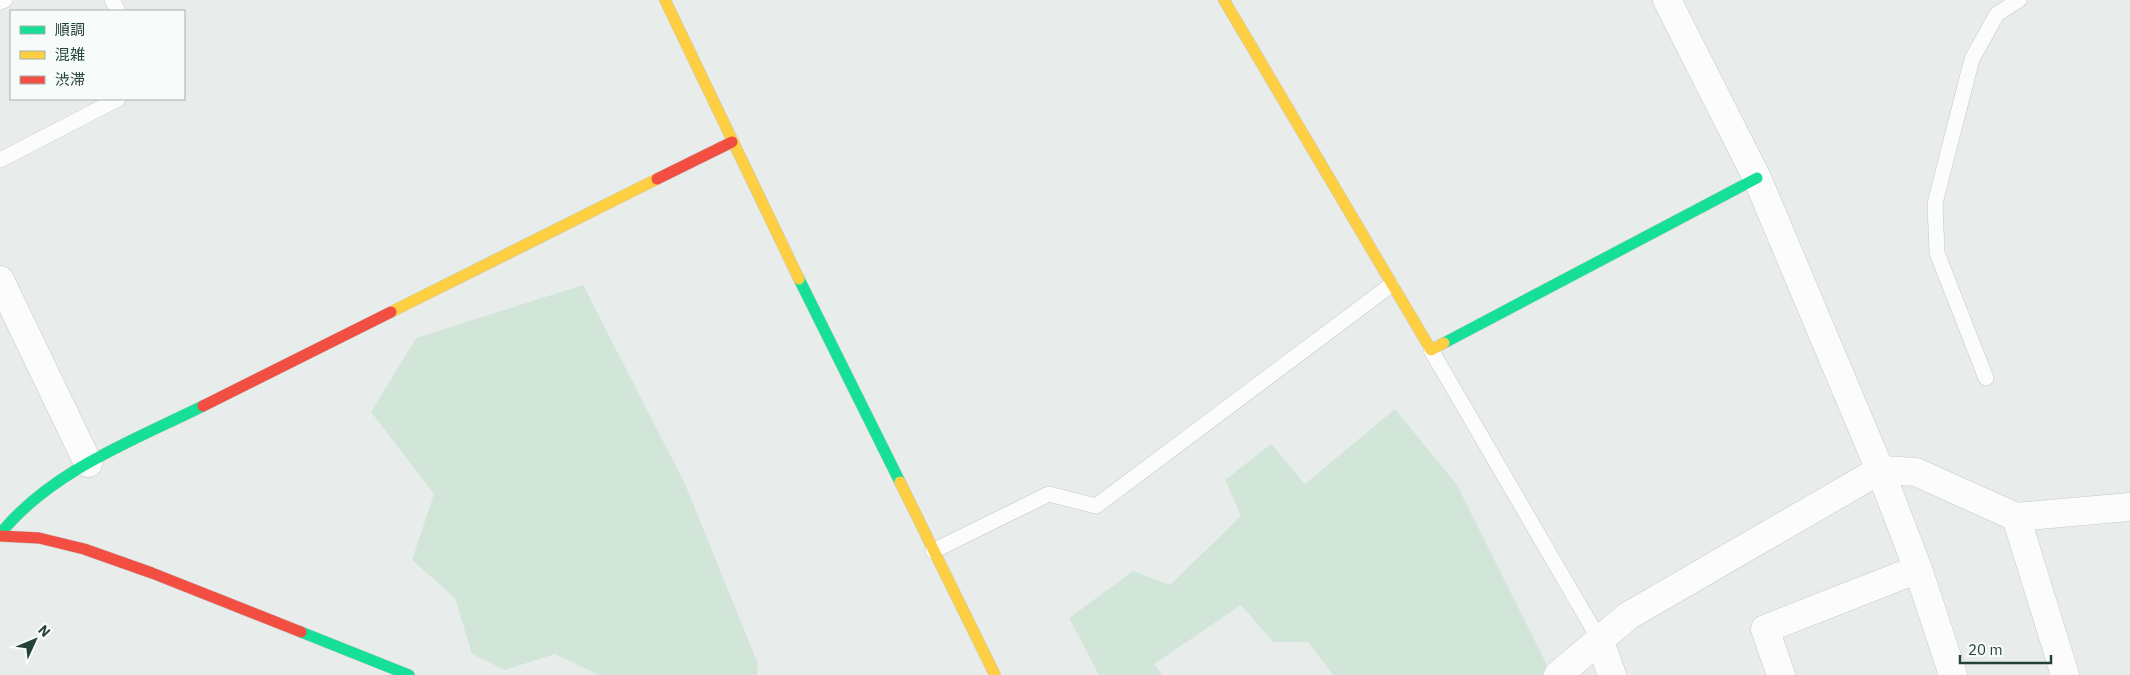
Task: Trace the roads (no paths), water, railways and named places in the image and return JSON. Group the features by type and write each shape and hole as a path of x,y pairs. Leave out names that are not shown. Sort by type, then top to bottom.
{"street":[{"path":"665,0 732,142 994,675"},
{"path":"1224,0 1431,350 1757,178"},
{"path":"1667,0 1757,178 1880,470 1918,569 1953,675"},
{"path":"0,535 18,511 37,494 88,463 732,142"},
{"path":"0,280 88,463"},
{"path":"1558,675 1628,616 1880,470 1916,472 2016,516 2130,507"},
{"path":"2016,516 2066,675"},
{"path":"0,535 39,538 92,552 152,573 408,675"},
{"path":"1780,675 1765,629 1918,569"},
{"path":"1599,639 1612,675"}],"lane":[{"path":"0,2 5,0"},
{"path":"1986,378 1937,253 1935,203 1972,58 1997,14 2019,0"},
{"path":"0,160 116,100"},
{"path":"933,551 1049,494 1096,506 1391,285"},
{"path":"1431,350 1599,639"}]}
